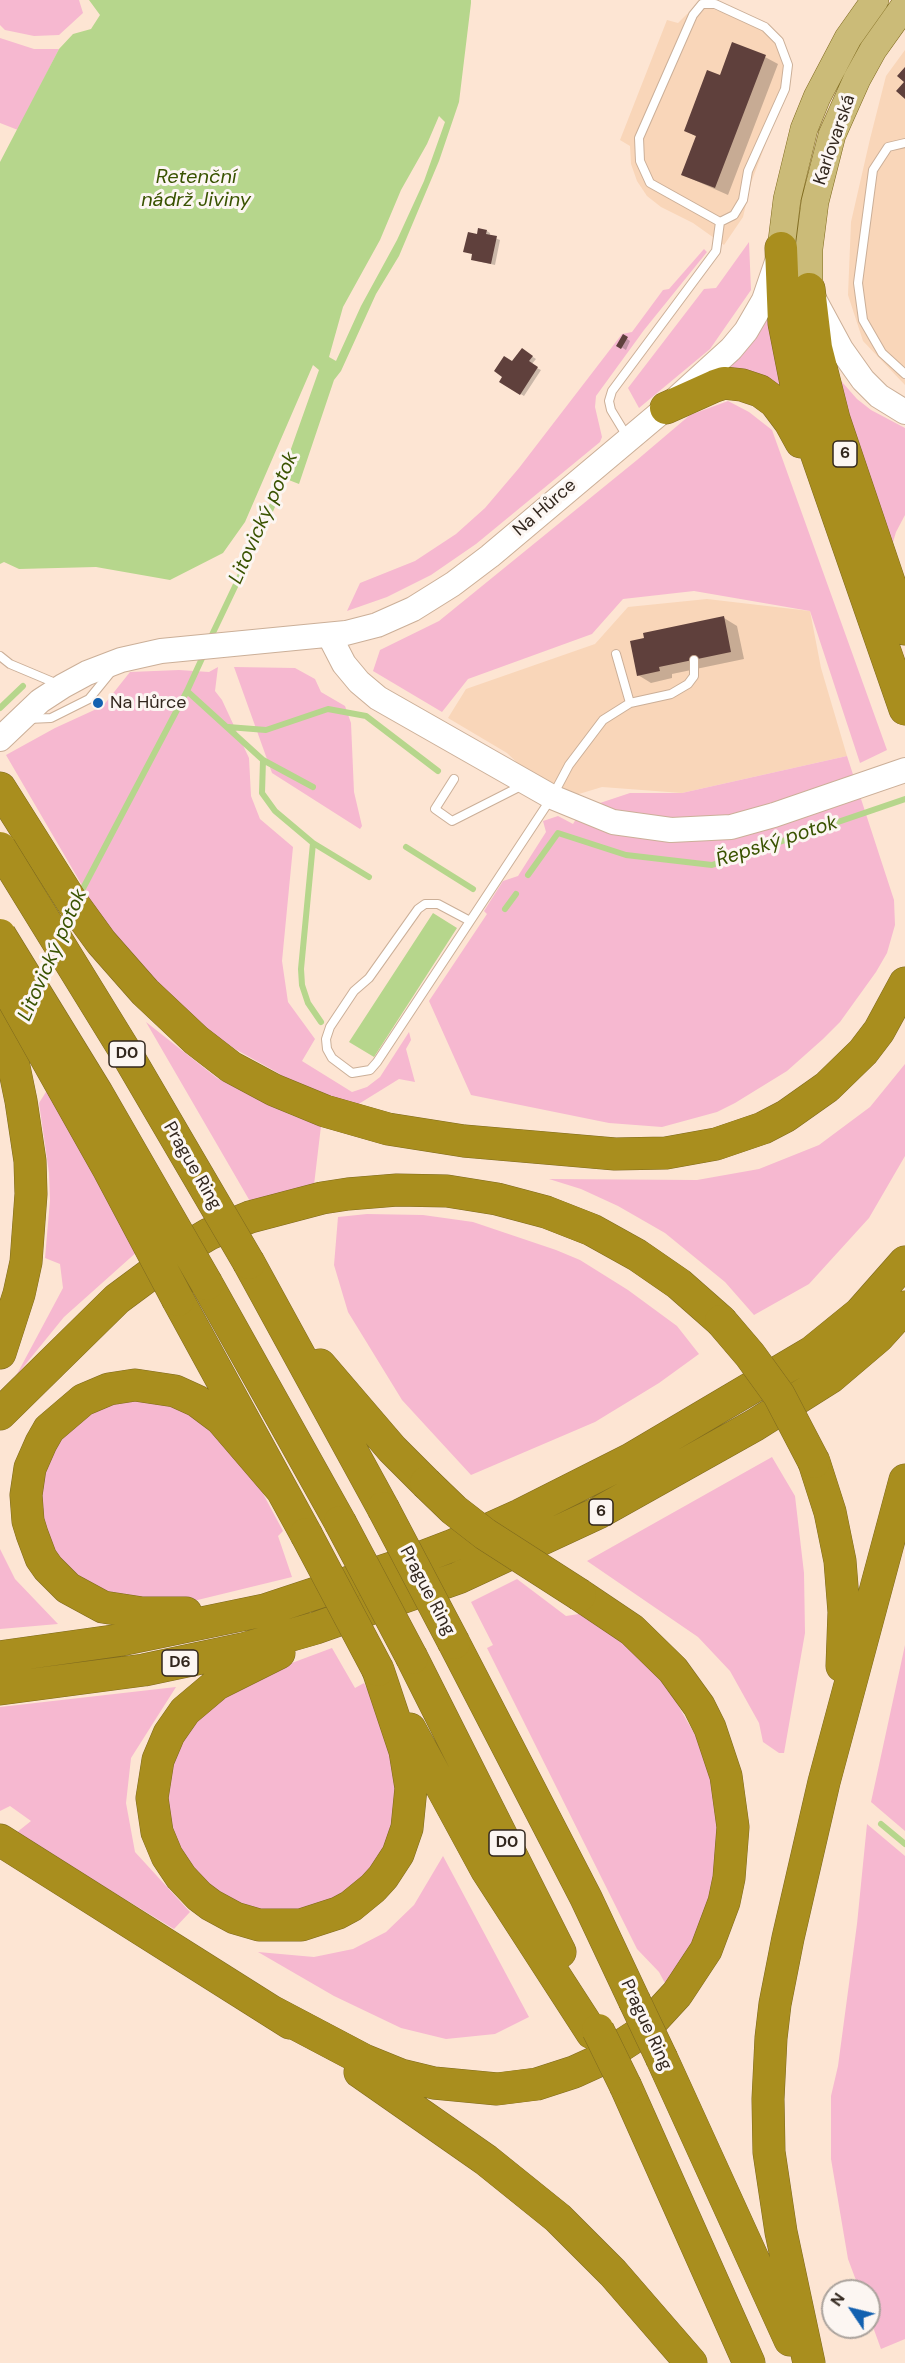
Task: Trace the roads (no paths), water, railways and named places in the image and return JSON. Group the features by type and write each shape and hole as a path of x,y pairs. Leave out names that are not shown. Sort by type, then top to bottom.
{"highway":[{"name":"6","path":"781,248 782,298 788,348 805,418 905,709"},
{"name":"6","path":"809,289 816,348 827,396 902,621"},
{"path":"666,408 705,389 724,383 742,385 760,391 775,402 790,422 832,499"},
{"path":"902,621 905,574"},
{"path":"0,788 72,902 101,942 162,1009 196,1040 231,1067 274,1090 326,1111 411,1133 566,1151 641,1154 683,1151 716,1144 763,1128 786,1116 827,1088 874,1038 905,983"},
{"name":"Prague Ring","path":"0,848 125,1051 249,1263 383,1508 586,1898 662,2059 799,2363"},
{"name":"D0","path":"0,935 97,1094 207,1284 340,1522 412,1658 595,2032 626,2087 749,2363"},
{"path":"0,976 104,1161 486,1869 595,2032"},
{"path":"0,1020 13,1062 21,1101 30,1161 31,1206 26,1263 19,1294 0,1353"},
{"path":"0,1414 117,1299 187,1247 230,1224 250,1217 313,1200 348,1194 398,1190 447,1191 497,1199 546,1212 592,1230 637,1255 679,1284 721,1322 750,1355 779,1395 814,1461 830,1512 843,1590 844,1640 841,1675 824,1782"},
{"name":"6","path":"265,1610 394,1568 451,1546 550,1501 631,1459 812,1352 860,1313 905,1262"},
{"name":"6","path":"356,1614 482,1568 562,1531 653,1484 755,1425 831,1377 878,1337 905,1307"},
{"path":"273,2012 364,2060 400,2075 451,2085 497,2089 519,2087 574,2072 642,2032 683,1987 706,1950 724,1902 729,1878 733,1827 726,1776 713,1736 702,1713 672,1670 632,1630 485,1534 454,1510 392,1449 277,1315"},
{"path":"265,1610 154,1614 118,1611 89,1601 68,1588 41,1558 28,1521 27,1482 41,1443 49,1430 71,1408 109,1389 142,1385 174,1391 210,1409 230,1427 281,1489"},
{"path":"809,2363 780,2232 769,2152 768,2099 775,2004 824,1782 905,1480"},
{"name":"D6","path":"0,1657 167,1632 265,1610"},
{"path":"356,1614 217,1684 185,1711 169,1734 154,1772 152,1798 154,1821 161,1843 173,1867 199,1896 235,1918 259,1925 288,1926 314,1922 338,1913 363,1897 383,1877 398,1854 405,1835 410,1815 411,1788 405,1751 378,1670"},
{"name":"D6","path":"0,1689 170,1665 268,1642 356,1614"},
{"path":"0,1840 273,2012 454,2136 533,2197 586,2244 614,2272 691,2363"}],"main road":[{"name":"Karlovarská","path":"781,248 787,199 804,129 832,67 848,38 875,0"},
{"name":"Karlovarská","path":"809,289 809,249 815,202 832,135 857,79 873,50 905,5"},
{"path":"666,408 731,349 746,331 764,300 781,248"},
{"path":"809,289 853,368 879,396 905,412"},
{"name":"Na Hůrce","path":"0,739 40,701 87,673 121,660 161,651 329,635 360,630 395,618 453,584 666,408"},
{"path":"329,635 348,669 378,698 552,797 594,816 624,824 670,830 708,830 731,827 774,815 905,770"}],"lane":[{"path":"702,4 715,4 765,27 779,41 788,65 785,89 747,171 743,200 734,215 720,222 650,183 640,160 639,138 693,15 702,4"},
{"path":"905,144 888,147 873,170 858,284 863,320 882,353 905,374"},
{"path":"628,439 611,410 609,401 612,391 716,251 720,222"},
{"path":"616,654 630,704"},
{"path":"0,656 10,664 63,686"},
{"path":"18,720 51,718 89,699 121,660"},
{"path":"470,921 438,903 425,903 418,909 369,978 354,991 330,1027 326,1039 327,1049 332,1058 352,1073 370,1070 378,1062 552,797 569,765 606,716 630,704 671,694 688,684 694,676 694,660"},
{"path":"454,779 435,809 452,821 526,783"}],"water":[{"name":"Retenční nádrž Jiviny","path":"89,0 471,0 459,102 439,161 399,256 376,294 341,371 334,380 299,484 281,477 319,370 313,365 245,522 223,553 170,580 96,567 19,569 4,562 0,564 0,162 59,49 73,34 91,29 100,15","holes":["439,116 445,122 424,181 336,361 329,357 343,307 380,240 401,190 427,144"]},
{"path":"433,913 457,928 374,1057 349,1042"}],"waterway":[{"name":"Litovický potok","path":"210,639 287,471"},
{"name":"Litovický potok","path":"79,896 187,691 204,654"},
{"path":"0,708 23,686"},
{"name":"Řepský potok","path":"187,691 263,760 313,787"},
{"path":"228,727 266,730 328,709 366,716 438,771"},
{"path":"263,760 262,793 275,811 313,843 301,969 302,985 308,1003 321,1022"},
{"name":"Řepský potok","path":"528,875 558,833 626,855 712,865 905,799"},
{"path":"313,843 369,877"},
{"name":"Řepský potok","path":"406,847 473,889"},
{"name":"Řepský potok","path":"505,909 516,894"},
{"name":"Litovický potok","path":"41,980 53,954"},
{"path":"881,1824 905,1844"}],"place":[{"name":"Na Hůrce","path":"98,703"}]}
